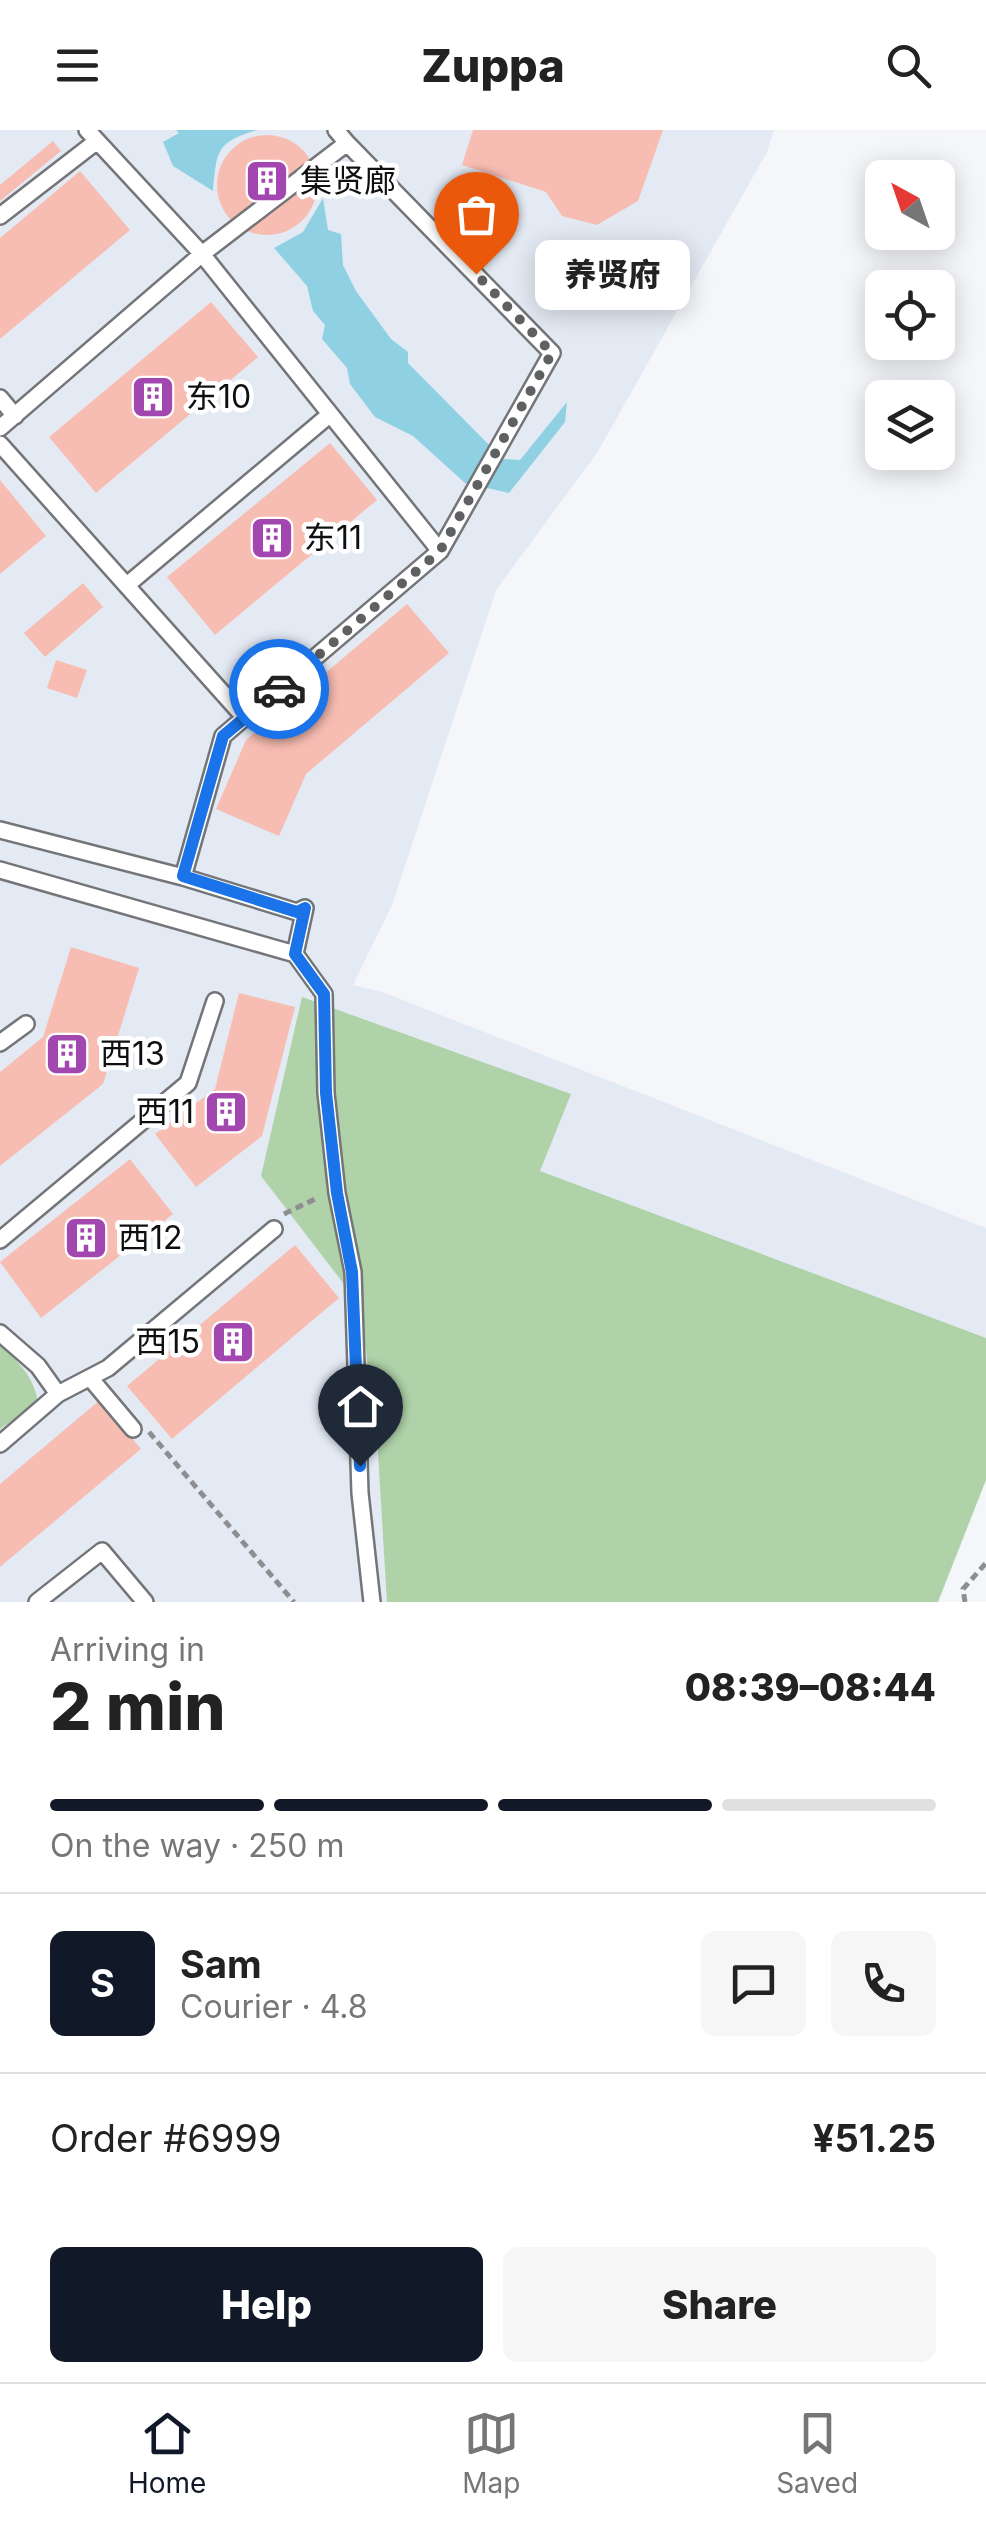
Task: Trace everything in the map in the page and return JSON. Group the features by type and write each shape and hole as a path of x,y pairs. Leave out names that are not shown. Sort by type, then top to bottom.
{"lane":[{"path":"183,876 223,736 440,551 552,353 336,130"},
{"path":"0,216 92,135 202,254 440,551"},
{"path":"0,428 202,254 347,144"},
{"path":"0,398 15,416"},
{"path":"127,585 328,416"},
{"path":"0,444 245,718"},
{"path":"0,830 183,876 297,912 305,908 295,954"},
{"path":"0,870 295,954 324,994 326,1093 337,1193 352,1272 360,1493 372,1602"},
{"path":"0,1240 188,1083 215,1001"},
{"path":"0,1043 26,1024"},
{"path":"0,1444 58,1394 91,1379 274,1229"},
{"path":"0,1333 38,1366 58,1394"},
{"path":"91,1379 132,1429"},
{"path":"37,1602 102,1551 144,1602"}],"path":[{"path":"274,1229 282,1215 337,1193"},
{"path":"132,1429 144,1428 163,1444 294,1602"},
{"path":"965,1602 963,1589 986,1563"}],"shaded area":[{"path":"0,130 774,130 767,152 597,453 496,590 392,905 353,985 382,992 986,1228 986,1475 934,1602 0,1602"}],"green space":[{"path":"302,997 571,1094 540,1171 986,1338 986,1480 938,1602 387,1602 377,1437 360,1305 261,1176"},
{"path":"0,1345 29,1377 38,1402 0,1429"}],"water":[{"path":"176,130 258,130 233,139 221,150 213,191 173,166 163,142 179,133"},
{"path":"323,198 328,230 341,234 343,265 356,291 391,339 408,352 408,363 503,459 520,460 567,402 565,422 509,493 465,483 413,436 375,417 350,384 347,368 322,339 325,325 313,311 307,286 274,248 303,232"}],"building":[{"path":"473,130 663,130 638,201 597,225 562,216 546,192 462,165"},
{"name":"集贤廊","path":"267,135 286,139 303,149 313,166 317,185 313,204 303,221 286,231 267,235 248,231 231,221 221,204 217,185 221,166 231,149 248,139"},
{"path":"53,141 61,151 0,201 0,185"},
{"path":"80,171 130,230 0,339 0,238"},
{"name":"东10","path":"211,302 258,357 96,493 49,437"},
{"name":"东11","path":"330,443 377,500 215,635 167,577"},
{"path":"0,480 46,536 0,574"},
{"path":"83,583 103,607 45,657 24,633"},
{"path":"407,604 449,653 306,774 279,836 216,809 246,740"},
{"path":"56,660 87,670 77,698 47,688"},
{"name":"西13","path":"71,947 139,968 103,1084 0,1166 0,1072 43,1037"},
{"name":"西11","path":"239,993 295,1007 262,1136 196,1187 155,1134 215,1089"},
{"name":"西12","path":"130,1159 173,1214 41,1318 0,1262"},
{"name":"西15","path":"295,1245 339,1298 172,1439 127,1386"},
{"path":"100,1400 141,1449 0,1567 0,1484"}],"way so far":[{"path":"279,689 440,551 552,353 476,274"}],"place":[{"name":"集贤廊","path":"267,181"},
{"name":"养贤府","path":"476,274"},
{"name":"东10","path":"153,397"},
{"name":"东11","path":"272,538"},
{"name":"西13","path":"67,1054"},
{"name":"西11","path":"226,1112"},
{"name":"西12","path":"86,1238"},
{"name":"西15","path":"233,1342"}],"route":[{"path":"279,689 223,736 183,876 297,912 305,908 295,954 324,994 326,1093 337,1193 352,1272 360,1466"}]}
